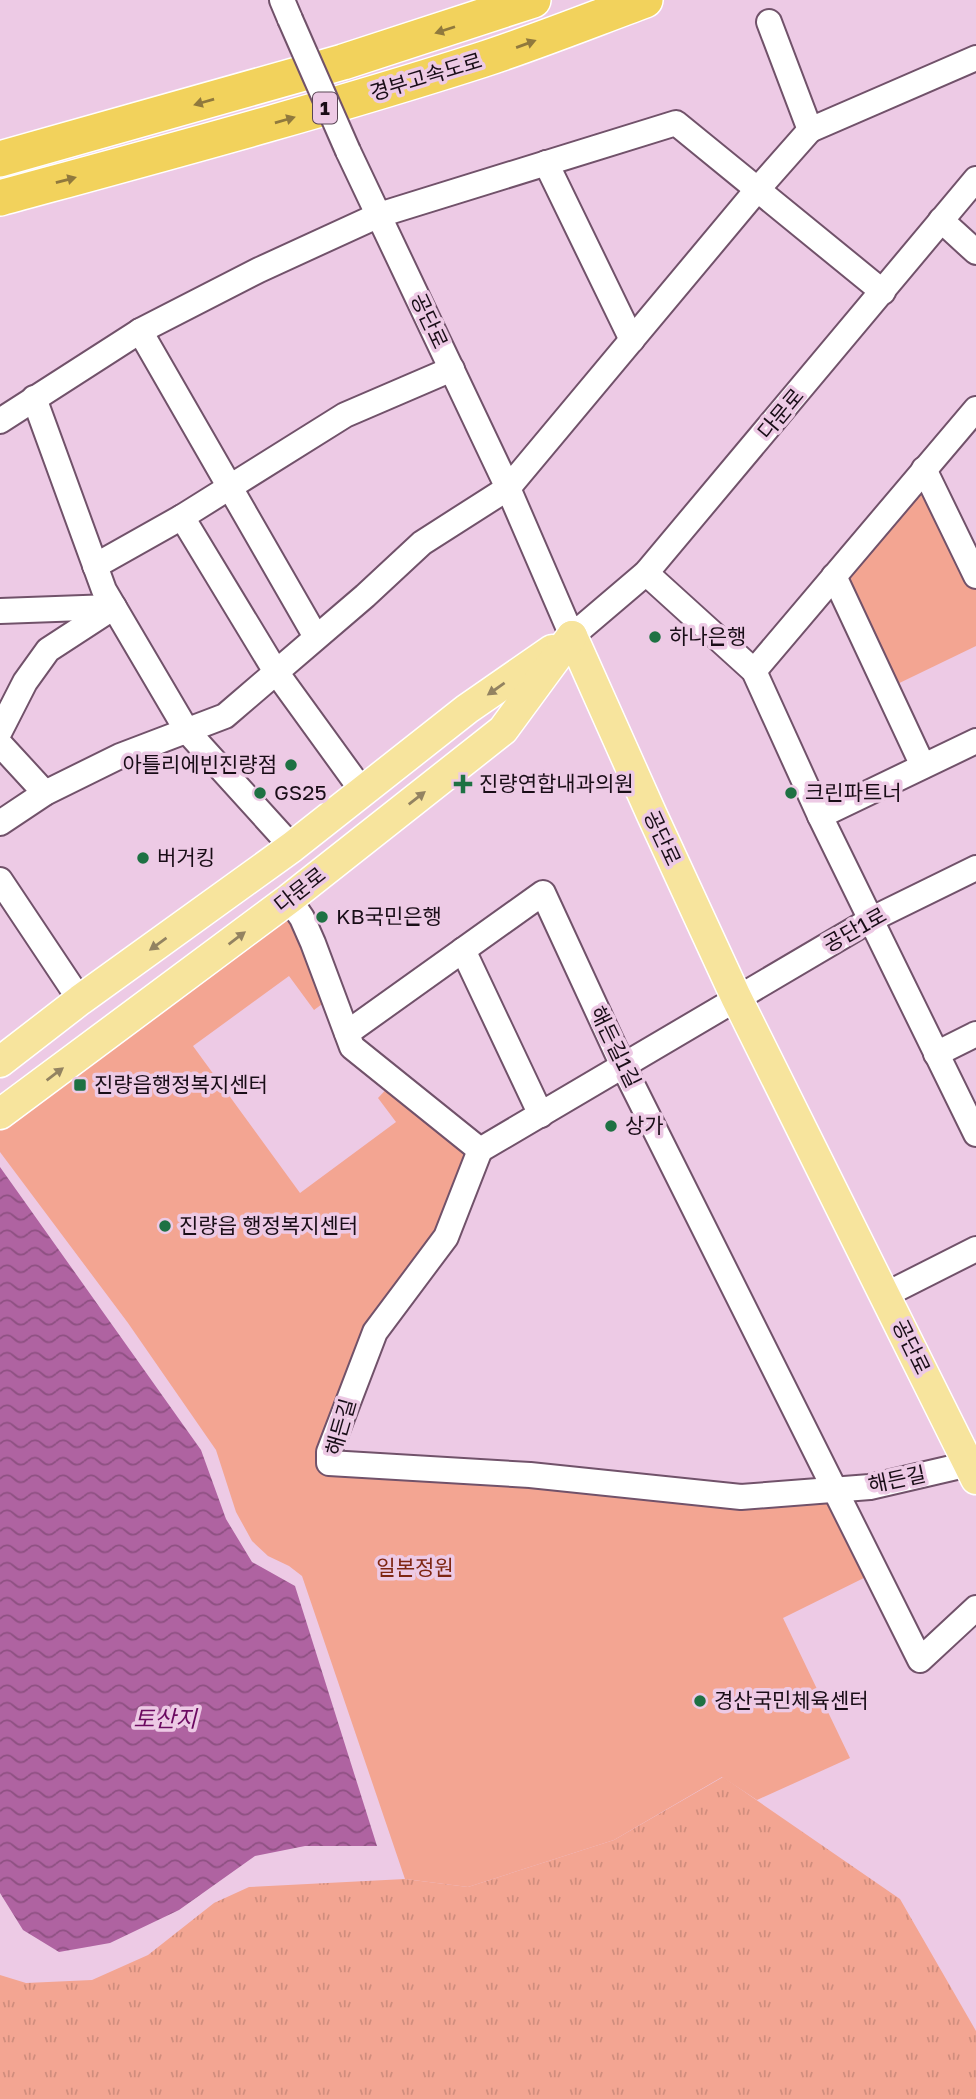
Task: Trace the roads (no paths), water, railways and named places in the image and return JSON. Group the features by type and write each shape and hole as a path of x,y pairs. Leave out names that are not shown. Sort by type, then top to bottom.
{"highway":[{"name":"경부고속도로","path":"0,159 343,62 533,0"},
{"name":"경부고속도로","path":"0,198 390,88 484,59 646,0"}],"main road":[{"name":"다문로","path":"0,1062 80,1000 292,847 467,709 572,636"},
{"name":"다문로","path":"0,1115 289,899 503,730 572,636"},
{"name":"공단로","path":"572,636 736,997 974,1473"}],"street":[{"name":"공단로","path":"286,9 348,151 508,488 572,636"},
{"path":"769,22 810,130"},
{"path":"0,822 46,793 120,756 225,716 365,596 422,543 508,488 810,130 976,58"},
{"path":"0,421 140,331 259,270 379,215 676,122 883,292"},
{"path":"546,163 632,340"},
{"name":"다문로","path":"572,636 646,573 976,179"},
{"path":"942,220 976,252"},
{"path":"140,331 316,637"},
{"path":"95,566 182,517 345,415 452,369"},
{"path":"34,398 104,590 187,731 292,847"},
{"path":"754,671 976,409"},
{"path":"924,469 976,576"},
{"path":"182,517 276,672 363,792"},
{"path":"646,573 754,671 820,816 976,1134"},
{"path":"834,576 923,766"},
{"path":"0,611 114,607"},
{"path":"0,731 24,682 48,650 114,607"},
{"path":"820,816 976,741"},
{"path":"0,744 46,793"},
{"name":"공단1로","path":"480,1150 872,919 976,868"},
{"path":"0,880 80,1000"},
{"name":"해든길1길","path":"347,1033 542,894 623,1066 920,1660 976,1608"},
{"path":"289,899 302,918 313,943 352,1047 480,1150"},
{"path":"463,950 541,1115"},
{"path":"936,1054 976,1034"},
{"name":"해든길","path":"480,1150 446,1237 369,1343 329,1452 329,1463 530,1475 741,1497 870,1487 974,1473"},
{"path":"885,1295 976,1249"}],"water":[{"name":"토산지","path":"0,1167 201,1450 226,1519 252,1562 295,1586 377,1846 305,1846 255,1856 179,1910 110,1943 59,1952 23,1930 0,1893"}],"place":[{"name":"하나은행","path":"655,637"},
{"name":"아틀리에빈진량점","path":"291,765"},
{"name":"진량연합내과의원","path":"463,784"},
{"name":"GS25","path":"260,793"},
{"name":"크린파트너","path":"791,793"},
{"name":"버거킹","path":"143,858"},
{"name":"KB국민은행","path":"322,917"},
{"name":"진량읍행정복지센터","path":"80,1085"},
{"name":"상가","path":"611,1126"},
{"name":"진량읍 행정복지센터","path":"165,1226"},
{"name":"경산국민체육센터","path":"700,1701"}],"park label":[{"name":"일본정원","path":"415,1568"}]}
